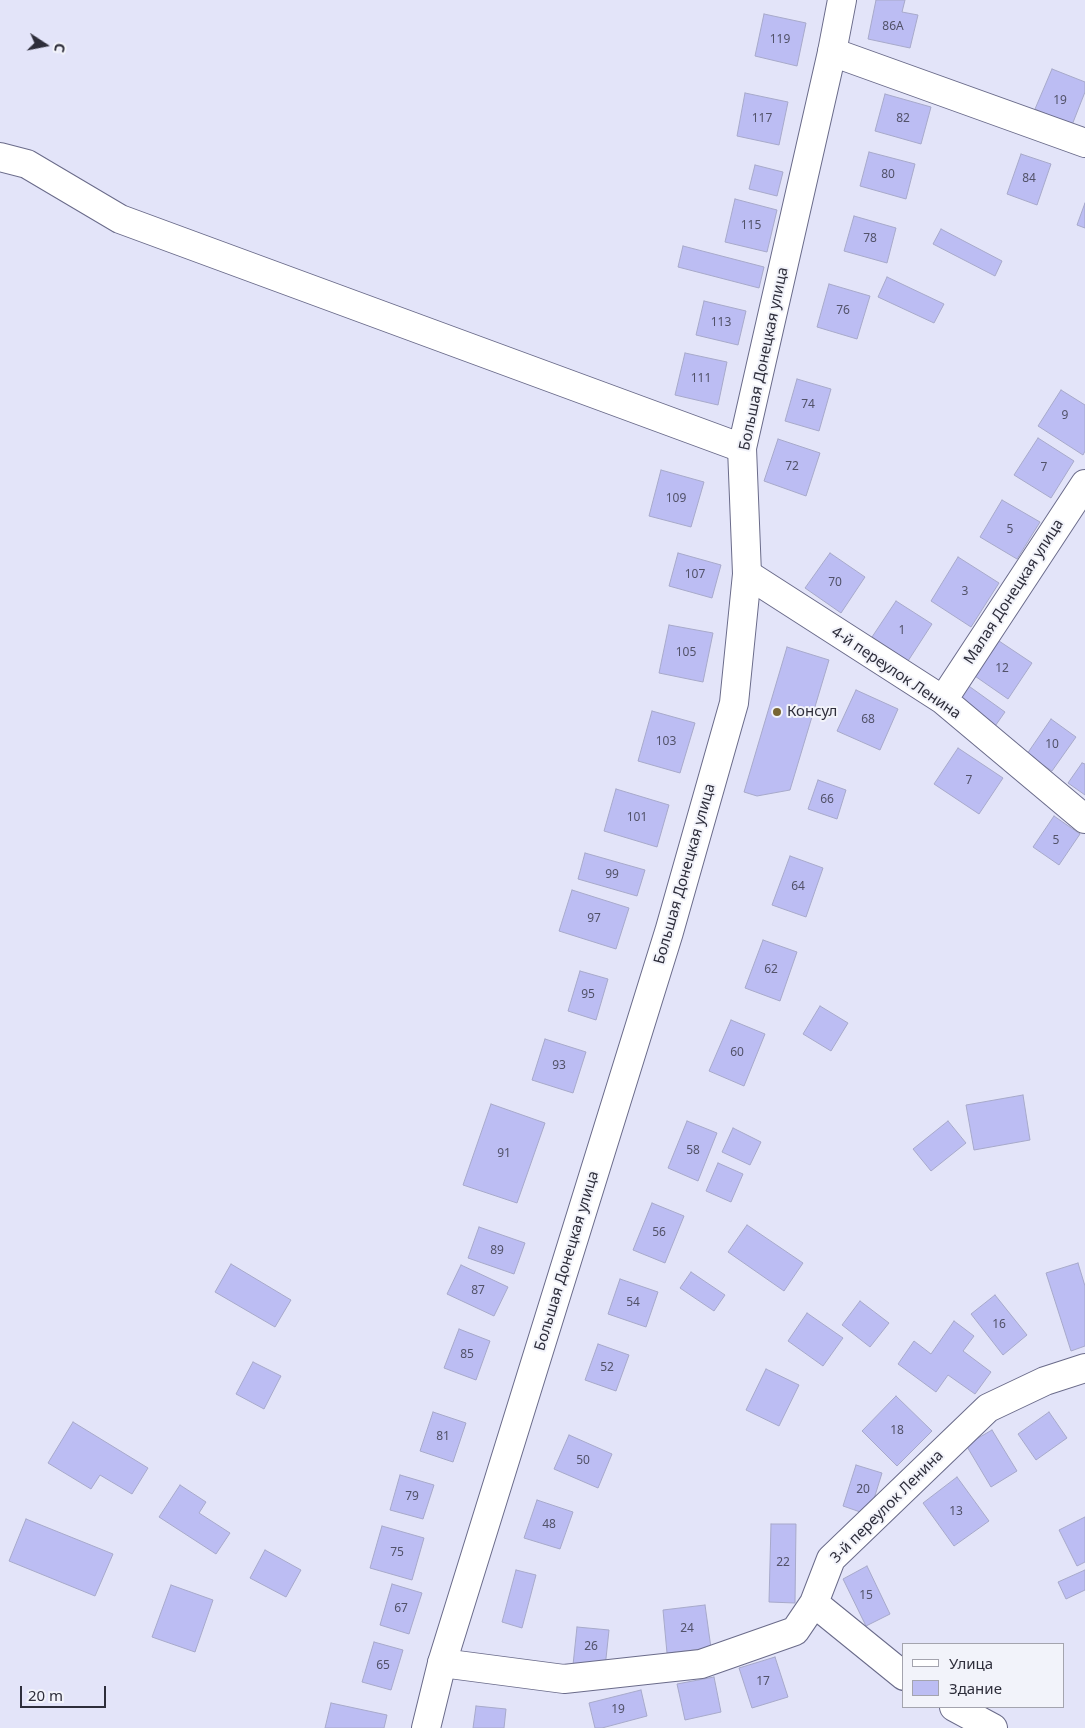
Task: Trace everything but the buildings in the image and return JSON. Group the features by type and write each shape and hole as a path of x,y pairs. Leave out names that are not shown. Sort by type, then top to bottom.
{"street":[{"name":"Большая Донецкая улица","path":"426,1728 442,1663 669,932 734,703 747,574 742,448 832,52 842,0"},
{"path":"832,52 1085,143"},
{"path":"0,157 27,164 120,220 742,448"},
{"name":"Малая Донецкая улица","path":"943,700 1085,484"},
{"name":"4-й переулок Ленина","path":"747,574 943,700 1085,819"},
{"name":"3-й переулок Ленина","path":"442,1663 564,1679 701,1664 794,1631 814,1603 831,1560 988,1408 1046,1381 1085,1368"},
{"path":"814,1603 902,1674"},
{"path":"956,1708 993,1728"}],"place":[{"name":"Консул","path":"777,712"}]}
